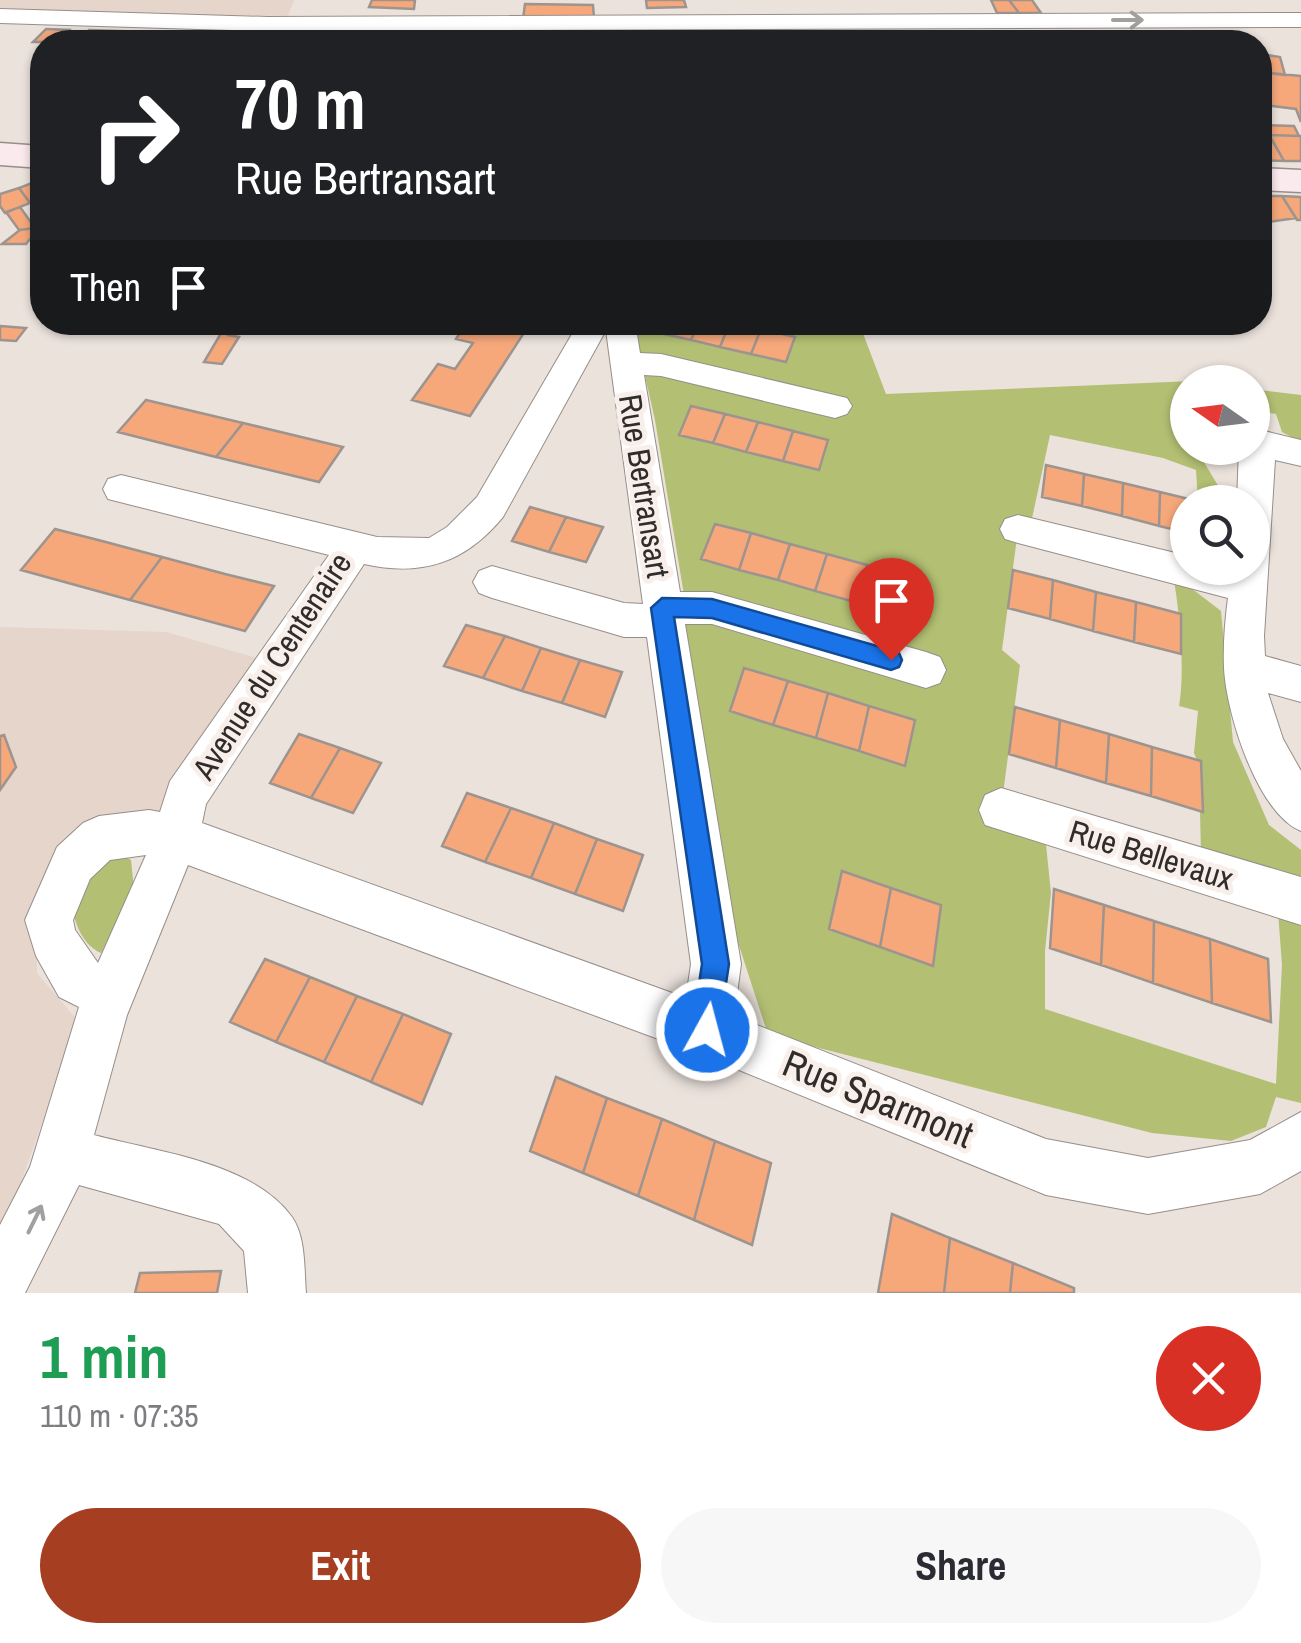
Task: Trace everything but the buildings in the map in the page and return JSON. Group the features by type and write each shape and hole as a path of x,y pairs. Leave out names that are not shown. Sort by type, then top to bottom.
{"main road":[{"path":"1272,180 1301,181"}],"street":[{"path":"611,0 661,30"},
{"path":"0,16 298,24 630,26 646,22 1301,20"},
{"path":"356,547 416,558 444,548 474,528 490,508 588,335"},
{"name":"Rue Bertransart","path":"622,335 716,964 707,1030"},
{"name":"Rue Bertransart","path":"625,364 661,365 835,406"},
{"path":"1270,445 1301,453"},
{"name":"Avenue du Centenaire","path":"0,1281 36,1218 62,1153 86,1060 109,996 177,839 186,796 356,547 120,488"},
{"path":"1018,529 1170,556"},
{"name":"Rue Bertransart","path":"492,582 624,620 712,608 926,670"},
{"path":"1250,585 1244,668 1253,726 1281,781 1301,809"},
{"path":"1244,668 1301,684"},
{"name":"Rue Bellevaux","path":"1001,810 1301,901"},
{"path":"109,996 77,979 53,939 49,920 73,862 99,839 149,832 177,839"},
{"name":"Rue Sparmont","path":"177,839 236,856 707,1030 1046,1166 1148,1186 1260,1166 1301,1139"},
{"path":"62,1153 235,1202 272,1238 277,1293"}],"shaded area":[{"path":"0,0 294,0 288,16 77,13 0,8"},
{"path":"0,627 166,632 267,661 161,818 35,901 37,973 78,1021 21,1182 0,1228"}],"green space":[{"path":"636,335 864,335 886,394 1170,382 1170,461 1050,435 1031,523 1018,530 1002,650 1020,665 1001,809 1045,835 1051,893 1045,1009 1276,1084 1282,965 1278,912 1301,919 1301,1103 1276,1097 1266,1127 1231,1141 1152,1133 768,1035 691,797 684,595 655,420"},
{"path":"1270,391 1301,395 1301,442 1282,432 1276,414 1270,413"},
{"path":"1182,465 1206,465 1218,485 1197,485 1196,470"},
{"path":"1175,585 1195,591 1221,611 1233,742 1269,825 1301,850 1301,889 1201,855 1199,765 1194,753 1198,711 1179,706 1182,677"},
{"path":"111,848 131,860 134,889 101,953 84,938 71,901"}],"route":[{"path":"707,1030 716,964 662,608 712,608 891,660"}]}
